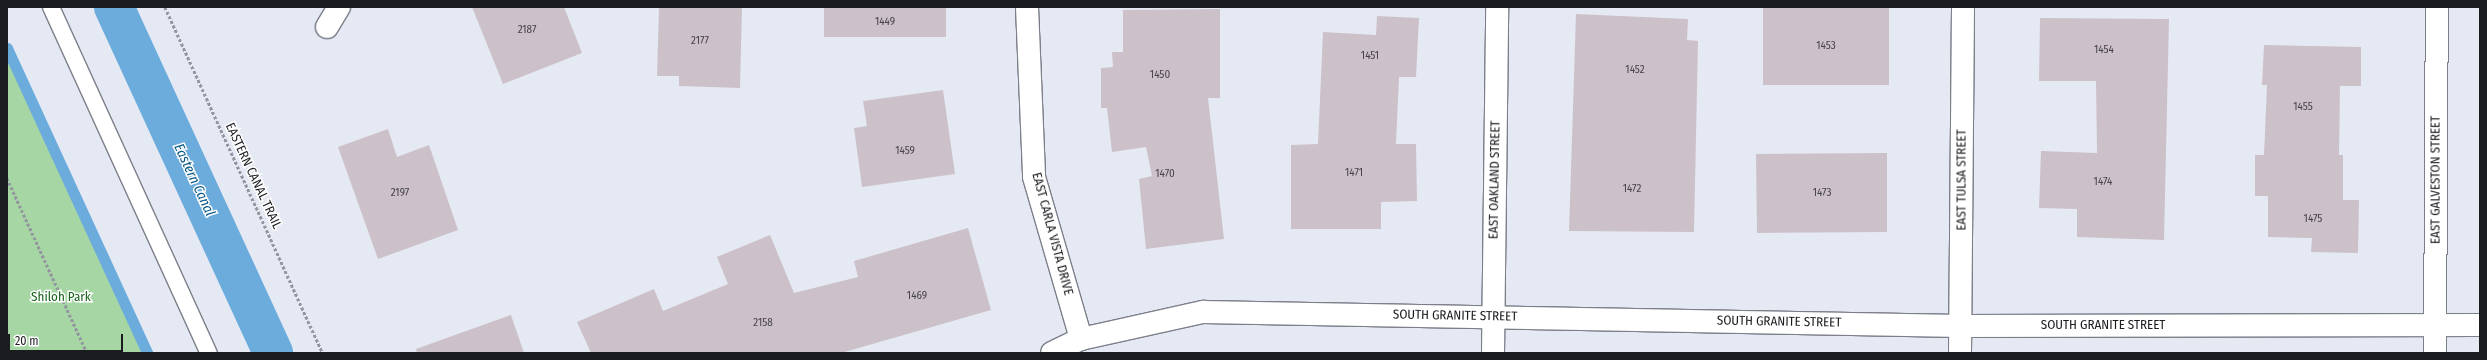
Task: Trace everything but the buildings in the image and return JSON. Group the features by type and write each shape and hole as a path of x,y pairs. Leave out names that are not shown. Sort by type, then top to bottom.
{"street":[{"path":"327,27 339,7"},
{"name":"EAST CARLA VISTA DRIVE","path":"1027,7 1034,177 1081,339"},
{"name":"EAST OAKLAND STREET","path":"1493,353 1497,7"},
{"name":"EAST TULSA STREET","path":"1960,353 1963,7"},
{"name":"EAST GALVESTON STREET","path":"2435,353 2437,7"},
{"name":"SOUTH GRANITE STREET","path":"1052,353 1081,339 1203,312 1961,326 2480,325"}],"lane":[{"path":"51,7 209,353"}],"path":[{"name":"EASTERN CANAL TRAIL","path":"165,7 323,353"},
{"path":"7,178 87,353"}],"green space":[{"name":"Shiloh Park","path":"7,48 147,353 7,353"}],"waterway":[{"name":"Eastern Canal","path":"114,7 273,353"},
{"path":"7,48 147,353"}]}
